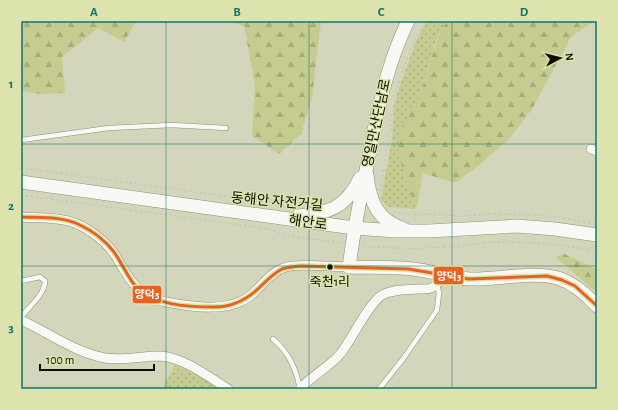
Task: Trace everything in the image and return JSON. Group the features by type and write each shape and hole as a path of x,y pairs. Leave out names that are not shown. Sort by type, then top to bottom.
{"street":[{"name":"영일만산단남로","path":"349,267 354,228 385,78 408,21"},
{"path":"366,166 371,195 377,209 388,221 412,231"},
{"path":"281,218 317,214 338,206 352,193 366,166"},
{"name":"해안로","path":"21,182 354,228 412,231 516,226 555,229 597,235"},
{"path":"21,217 67,221 78,225 95,235 108,246 118,259 129,279 139,288 158,300 177,304 217,308 233,305 246,299 268,278 286,267 300,266 408,269 428,271 439,280"},
{"path":"300,389 313,376 336,358 350,340 377,298 394,291 430,288 439,280 534,276 556,278 569,283 576,287 597,306"},
{"path":"21,320 81,351 98,356 112,358 158,356 177,360 228,389"}],"lane":[{"path":"21,140 109,128 171,125 226,128"},
{"path":"21,281 40,277 45,280 45,284 40,293 21,317"},
{"path":"379,389 403,359 437,310 439,280"},
{"path":"273,339 286,351 294,368 300,389"}],"path":[{"path":"380,192 396,90 411,47 425,21"},
{"path":"414,215 404,176 395,152 396,129 403,119 419,86 436,21"},
{"path":"403,119 406,85 410,69 421,43 434,26"},
{"path":"390,129 396,129"},
{"name":"동해안 자전거길","path":"21,168 240,198 269,199 308,204"},
{"path":"377,209 381,207 388,212 414,215 432,214 459,216 513,213 558,217 597,224"},
{"path":"177,360 181,389"},
{"path":"171,389 178,370"},
{"path":"178,370 202,389"}],"green space":[{"path":"21,21 136,21 124,42 98,28 62,57 65,93 42,94 21,91"},
{"path":"226,21 321,21 312,98 301,134 279,154 252,136 255,85 244,26"},
{"path":"427,21 447,21 437,37 419,97 411,112 400,160 416,209 387,207 381,199 392,139 394,108 398,91 416,41"},
{"path":"447,21 594,21 571,37 532,109 509,139 478,166 455,183 423,173 416,209 400,160 398,144 400,130 419,97 438,37"},
{"path":"564,254 597,270 597,293 556,257"},
{"path":"175,365 203,378 221,389 162,389"}],"transit line":[{"name":"양덕3","path":"21,217 71,221 83,226 106,243 117,256 133,283 141,291 160,301 171,304 215,307 228,306 251,295 282,269 300,266 408,269 469,279 547,276 562,280 575,286 597,306"}],"place":[{"name":"죽천1리","path":"330,267"}]}
